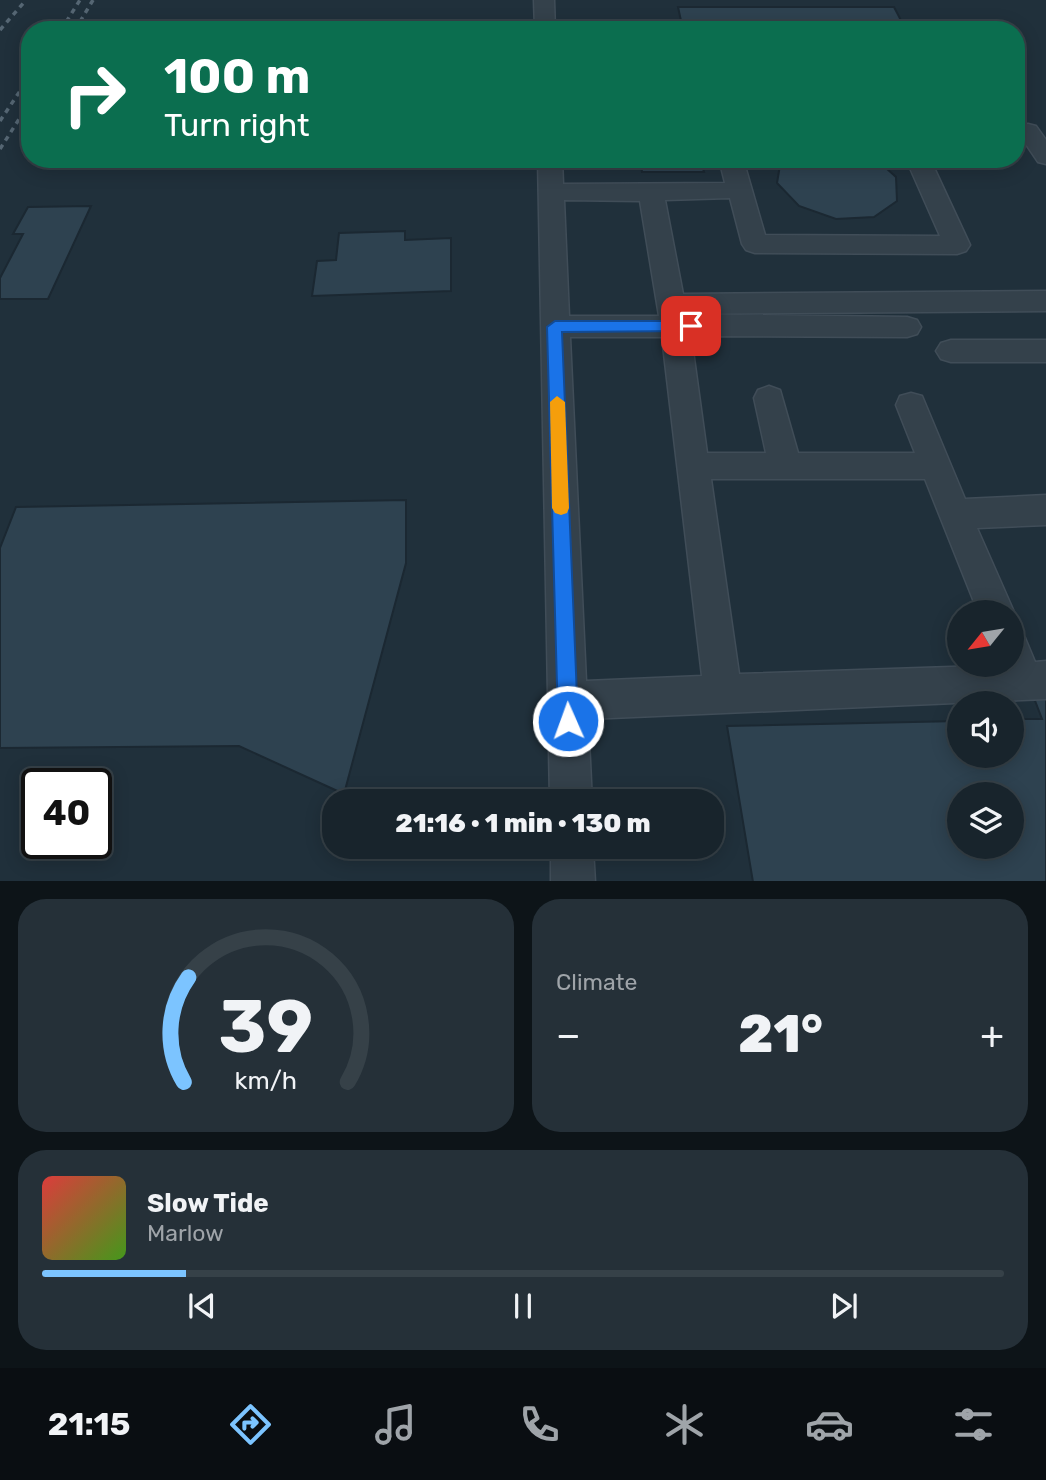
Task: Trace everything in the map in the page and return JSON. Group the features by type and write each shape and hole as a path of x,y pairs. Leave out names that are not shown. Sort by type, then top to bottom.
{"street":[{"path":"544,0 545,21"},
{"path":"1028,131 1046,157"},
{"path":"550,168 570,789"},
{"path":"734,168 755,244 957,245 922,168"},
{"path":"551,192 739,190"},
{"path":"651,193 673,315 723,694"},
{"path":"555,327 673,315 1046,300"},
{"path":"673,315 908,327"},
{"path":"951,351 1046,351"},
{"path":"769,398 785,466"},
{"path":"911,405 991,600"},
{"path":"694,466 936,466"},
{"path":"954,514 1046,510"},
{"path":"567,701 723,694 1027,671"},
{"path":"572,859 573,881"}],"building":[{"path":"678,7 894,7 901,21 681,21"},
{"path":"642,168 703,168 704,172 642,172"},
{"path":"780,168 886,168 896,177 897,201 874,217 836,219 799,206 777,183"},
{"path":"91,206 48,299 0,299 0,278 23,234 13,234 28,207"},
{"path":"405,231 405,240 451,238 451,291 312,296 317,261 336,260 339,233"},
{"path":"406,500 406,563 345,789 333,789 239,746 0,748 0,548 16,507"},
{"path":"1034,698 1046,698 1046,881 753,881 727,726 947,721 947,768 1024,768 1024,719 1042,719"}],"railway":[{"path":"0,30 26,0"},
{"path":"67,21 80,0"},
{"path":"80,21 93,0"},
{"path":"0,121 21,90"},
{"path":"0,149 21,116"}],"slow traffic":[{"path":"557,402 561,508"}],"route":[{"path":"568,721 555,327 691,326"}]}
